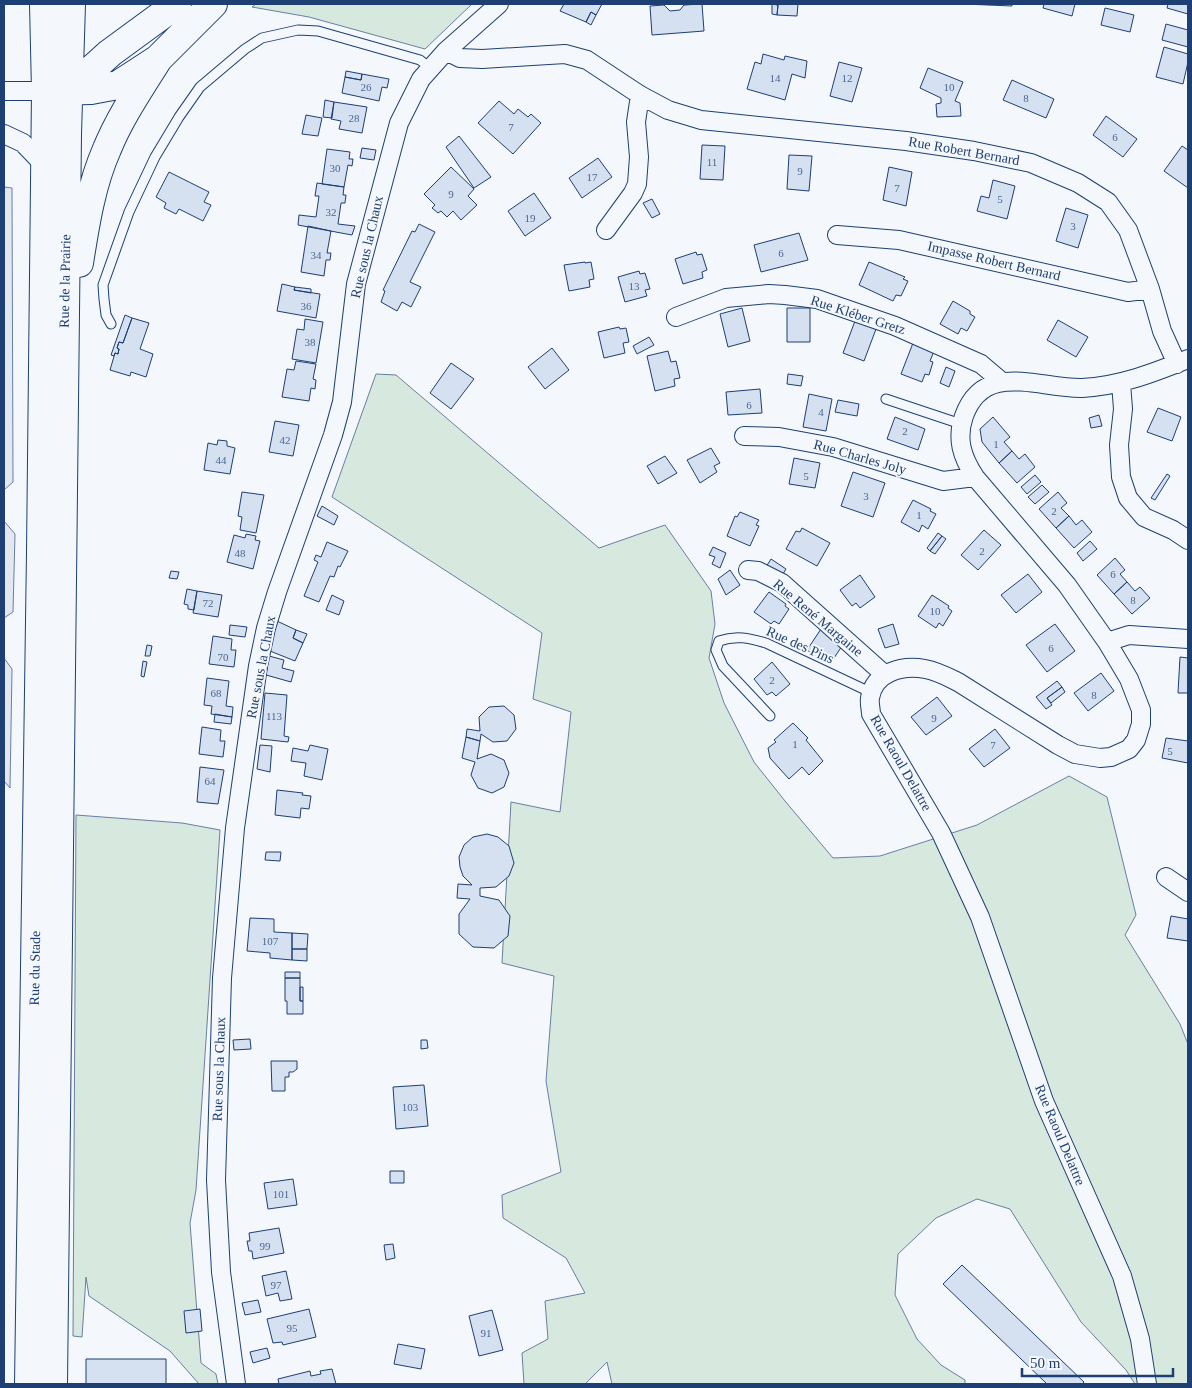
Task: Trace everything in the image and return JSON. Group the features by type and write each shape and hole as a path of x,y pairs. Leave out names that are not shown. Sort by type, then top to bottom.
{"main road":[{"name":"Rue de la Prairie","path":"44,4 57,90 64,344 51,555"},
{"name":"Rue de la Prairie","path":"51,555 45,166 71,4"},
{"path":"57,90 177,4"},
{"path":"57,90 91,90 118,85 158,59 213,4"},
{"path":"64,344 89,206 106,150 126,110 158,59"},
{"name":"Rue du Stade","path":"29,1384 51,555"},
{"name":"Rue du Stade","path":"51,555 53,1384"}],"street":[{"name":"Rue sous la Chaux","path":"236,1384 221,1272 216,1180 223,969 235,828 258,666 266,628 277,592 333,435 342,402 356,284 399,123 421,79 430,68 446,51 499,4"},
{"name":"Rue Robert Bernard","path":"446,51 460,58 482,59 565,54 587,60 640,95 668,110 701,120 906,141 974,151 1031,164 1078,183 1108,202 1128,230 1150,289 1162,331 1182,361"},
{"path":"4,91 57,90"},
{"path":"606,230 633,193 637,184 639,157 636,122 640,95"},
{"path":"4,134 23,144 45,166"},
{"name":"Impasse Robert Bernard","path":"837,236 899,240 1128,292 1150,289"},
{"name":"Rue Kléber Gretz","path":"676,317 726,298 769,294 817,299 895,326 982,364 1001,381"},
{"path":"872,693 875,684 884,674 912,668 926,669 958,682 1075,754 1100,758 1110,757 1129,749 1136,740 1141,724 1141,710 1129,679 1067,585 974,477 965,461 960,441 962,424 969,404 981,390 1001,381 1021,381 1080,388 1121,384 1182,361"},
{"path":"1121,384 1124,409 1119,444 1121,477 1128,498 1144,517 1173,530 1188,540"},
{"name":"Rue Charles Joly","path":"744,436 779,437 833,447 943,481 974,477"},
{"name":"Rue René Margaine","path":"748,570 758,571 782,583 884,674"},
{"path":"1106,642 1129,635 1188,639"},
{"name":"Rue Raoul Delattre","path":"872,693 870,698 871,714 941,833 980,917 1044,1101 1122,1276 1140,1339 1147,1384"},
{"path":"1166,877 1188,892"}],"lane":[{"path":"110,324 106,315 104,286 129,212 155,157 200,87 245,49 262,38 298,30 318,31 420,60 430,68"},
{"path":"886,399 962,424"},
{"name":"Rue des Pins","path":"770,716 723,666 716,650 719,641 731,637 747,638 766,643 872,693"}],"shaded area":[{"path":"256,4 472,4 425,49 309,17 252,7"},
{"path":"4,187 12,188 13,482 4,490"},
{"path":"376,374 396,375 599,548 665,525 711,591 715,624 709,658 724,703 754,762 833,858 880,856 977,825 1069,776 1107,797 1136,915 1125,935 1180,1024 1188,1044 1188,1384 1135,1384 1126,1370 1081,1322 1010,1209 977,1199 936,1218 898,1254 895,1295 917,1339 941,1365 965,1380 965,1384 612,1384 607,1362 585,1384 524,1384 522,1353 548,1339 545,1301 585,1293 566,1258 503,1218 502,1195 561,1172 546,1081 554,976 502,963 511,802 560,812 571,712 533,699 542,633 332,497"},
{"path":"4,521 15,534 13,612 4,618"},
{"path":"4,658 12,669 10,788 4,781"},
{"path":"76,815 182,823 220,830 196,1190 190,1223 201,1363 216,1374 218,1384 199,1384 170,1351 89,1296 86,1277 82,1337 73,1336"}],"building":[{"path":"564,4 602,4 596,15 591,12 586,22 560,11"},
{"path":"702,4 704,31 652,35 650,6 664,5 670,11 680,10 684,5"},
{"path":"772,4 778,5 777,15 772,14"},
{"path":"772,4 798,4 797,16 777,15 778,5"},
{"path":"964,4 1012,4 1012,6"},
{"path":"1044,4 1075,4 1072,16 1043,8"},
{"path":"1168,4 1188,4 1188,14 1167,8"},
{"path":"1105,8 1134,15 1130,32 1101,25"},
{"path":"591,12 596,15 591,25 586,22"},
{"path":"1166,24 1188,30 1188,47 1162,40"},
{"path":"1164,47 1188,54 1183,84 1156,77"},
{"path":"763,54 784,60 785,56 807,61 805,78 792,74 785,100 747,89 755,62 761,64"},
{"path":"839,62 862,68 852,102 830,96"},
{"path":"928,68 963,82 955,101 960,103 961,116 937,117 936,104 941,103 941,98 920,88"},
{"path":"346,71 362,74 361,80 345,77"},
{"path":"362,74 389,79 387,88 382,87 379,101 342,93 345,77 361,80"},
{"path":"1012,80 1054,99 1046,118 1003,100"},
{"path":"325,100 334,102 332,118 323,117"},
{"path":"499,101 514,114 518,109 528,117 531,114 541,123 513,154 478,123"},
{"path":"334,102 367,107 362,133 339,129 341,121 331,119"},
{"path":"306,115 322,118 318,136 302,134"},
{"path":"1106,116 1137,139 1123,157 1093,135"},
{"path":"459,136 491,177 474,188 446,147"},
{"path":"702,145 725,146 723,180 700,179"},
{"path":"1182,146 1188,150 1188,188 1164,171"},
{"path":"362,148 376,150 374,160 360,158"},
{"path":"327,149 350,152 349,159 353,159 352,166 348,165 344,187 322,184"},
{"path":"789,155 812,156 809,191 787,189"},
{"path":"598,158 612,177 582,198 569,178"},
{"path":"451,167 474,189 468,196 477,205 461,220 453,211 447,217 441,211 438,213 432,208 435,205 424,194"},
{"path":"889,167 912,172 906,206 883,200"},
{"path":"169,172 209,192 204,202 211,205 203,221 179,209 176,214 164,208 166,203 156,197"},
{"path":"993,180 1015,186 1007,219 977,211 981,196 989,198"},
{"path":"317,183 344,187 345,203 341,203 338,224 355,226 352,235 298,225 299,215 316,217 319,196 315,196"},
{"path":"534,193 551,218 525,236 508,211"},
{"path":"652,199 660,214 652,218 643,203"},
{"path":"1066,208 1088,215 1078,248 1056,241"},
{"path":"419,224 435,232 410,282 421,287 411,307 402,302 397,311 381,302 385,291 383,290 412,231 415,232"},
{"path":"308,226 331,231 327,253 331,253 330,260 326,260 324,276 301,272"},
{"path":"799,233 808,260 761,272 754,245"},
{"path":"696,252 697,255 702,254 707,270 702,272 703,278 683,284 675,259"},
{"path":"591,262 594,279 589,280 590,287 569,291 564,265"},
{"path":"869,262 905,277 903,279 908,281 901,296 896,295 893,301 859,285"},
{"path":"639,271 640,274 645,273 650,289 645,290 647,296 625,302 618,277"},
{"path":"282,284 295,287 294,290 320,294 316,318 277,311"},
{"path":"295,287 311,289 311,293 294,290"},
{"path":"953,301 970,311 970,314 975,317 967,331 961,328 958,334 940,324"},
{"path":"742,308 750,341 728,347 720,314"},
{"path":"787,308 810,308 810,342 787,342"},
{"path":"125,315 132,318 123,343 119,342 118,354 115,353 114,356 111,355"},
{"path":"132,318 149,323 140,349 153,354 146,377 131,372 130,376 110,370 115,353 118,354 119,342 123,343"},
{"path":"305,319 323,322 316,363 292,359 297,329 304,330"},
{"path":"1058,320 1088,337 1076,357 1047,340"},
{"path":"855,321 876,329 864,361 843,353"},
{"path":"619,327 620,329 626,328 629,342 623,343 625,353 604,358 598,332"},
{"path":"649,337 654,345 637,354 633,346"},
{"path":"913,343 934,351 930,361 933,362 929,375 925,374 922,382 901,374"},
{"path":"552,348 569,370 545,389 528,367"},
{"path":"668,351 671,362 676,361 680,378 674,379 675,386 655,391 647,356"},
{"path":"296,361 316,364 313,379 316,380 315,389 311,388 309,401 282,397 287,369 294,370"},
{"path":"451,363 474,379 451,409 430,393"},
{"path":"946,367 955,371 949,387 940,383"},
{"path":"788,374 803,376 801,386 787,384"},
{"path":"760,389 762,413 728,415 726,392"},
{"path":"809,394 832,399 826,431 803,427"},
{"path":"838,400 859,404 857,416 835,412"},
{"path":"1158,408 1181,417 1172,441 1147,432"},
{"path":"1099,415 1102,426 1091,428 1089,418"},
{"path":"895,417 925,429 918,450 887,439"},
{"path":"993,417 1010,437 1004,442 1012,451 999,463 982,442 980,429"},
{"path":"275,421 299,425 293,456 269,452"},
{"path":"218,440 227,441 227,446 235,448 230,474 204,470 208,443 217,445"},
{"path":"711,448 720,463 714,466 717,472 700,483 687,460"},
{"path":"1012,451 1019,459 1025,454 1035,467 1017,483 999,463"},
{"path":"665,456 677,473 658,484 647,466"},
{"path":"794,458 820,463 815,488 789,484"},
{"path":"853,472 885,483 873,517 841,506"},
{"path":"1167,474 1170,476 1155,500 1151,498"},
{"path":"1035,475 1041,482 1027,494 1021,487"},
{"path":"1042,485 1049,492 1035,504 1028,497"},
{"path":"242,492 264,495 256,533 240,530 242,517 238,516"},
{"path":"1058,492 1067,503 1061,508 1069,516 1056,528 1039,509"},
{"path":"913,500 931,509 930,511 936,514 928,529 922,525 919,532 901,522"},
{"path":"322,506 338,516 334,525 317,516"},
{"path":"740,512 759,520 756,525 759,526 750,546 727,536 735,516 737,517"},
{"path":"1069,516 1076,525 1082,520 1092,532 1074,548 1056,528"},
{"path":"802,528 830,543 817,566 786,549 796,531 800,532"},
{"path":"984,530 1001,545 978,570 961,555"},
{"path":"938,533 942,536 930,551 927,548"},
{"path":"246,534 256,536 255,540 260,541 253,569 227,562 234,535 245,538"},
{"path":"942,536 946,539 935,554 930,551"},
{"path":"1090,541 1097,549 1083,561 1077,553"},
{"path":"327,542 348,551 340,567 338,566 334,577 330,576 319,602 304,596 318,562 314,560 316,555 321,557"},
{"path":"713,547 726,553 720,568 712,564 715,557 709,555"},
{"path":"1115,558 1125,570 1120,574 1127,582 1114,594 1097,575"},
{"path":"771,559 786,569 781,577 766,567"},
{"path":"730,570 740,585 726,595 718,579"},
{"path":"171,571 179,572 177,579 169,578"},
{"path":"1028,574 1042,592 1016,613 1001,595"},
{"path":"860,575 875,597 860,608 856,603 852,606 840,590"},
{"path":"1127,582 1135,591 1140,587 1150,598 1132,614 1114,594"},
{"path":"187,589 197,591 194,610 188,609 188,605 184,604"},
{"path":"197,591 222,595 218,617 193,613"},
{"path":"769,592 786,604 785,606 789,609 779,624 774,621 771,624 754,612"},
{"path":"332,595 344,601 339,615 326,610"},
{"path":"932,595 949,606 948,608 952,611 943,626 939,623 936,628 918,616"},
{"path":"277,621 296,630 293,638 303,643 295,661 265,649"},
{"path":"893,624 899,644 885,648 878,629"},
{"path":"1055,624 1075,651 1047,672 1026,645"},
{"path":"230,625 247,627 245,637 229,635"},
{"path":"821,629 842,646 832,661 828,657 824,662 807,650"},
{"path":"296,630 307,634 303,643 293,638"},
{"path":"213,636 232,639 231,650 236,650 234,667 209,664"},
{"path":"147,645 152,646 150,656 145,656"},
{"path":"269,656 284,660 282,668 294,671 291,682 266,675"},
{"path":"1180,657 1188,658 1188,693 1178,693"},
{"path":"143,661 147,662 144,677 141,676"},
{"path":"772,662 790,684 776,696 772,692 767,695 754,679"},
{"path":"1101,673 1114,691 1088,711 1074,693"},
{"path":"207,678 229,681 226,706 233,707 232,717 211,714 212,706 204,705"},
{"path":"1057,681 1062,687 1047,698 1052,705 1046,709 1036,697"},
{"path":"1062,687 1065,692 1051,703 1047,698"},
{"path":"265,693 287,695 284,736 289,737 288,742 261,739"},
{"path":"937,697 952,716 926,735 911,717"},
{"path":"504,706 514,715 516,729 507,741 493,742 481,734 480,741 466,737 467,729 480,731 479,717 489,707"},
{"path":"215,714 232,717 231,724 214,722"},
{"path":"793,723 808,738 806,740 823,761 809,775 802,767 789,779 770,758 768,748"},
{"path":"202,727 221,730 220,741 225,741 223,757 199,754"},
{"path":"995,729 1010,748 984,767 969,749"},
{"path":"466,737 480,741 477,759 491,754 504,760 509,773 504,787 492,793 478,788 471,775 475,762 462,758"},
{"path":"1166,738 1188,741 1188,763 1162,758"},
{"path":"260,745 272,746 270,772 257,769"},
{"path":"310,745 328,749 322,780 304,776 306,763 291,761 293,748 308,751"},
{"path":"200,767 224,770 218,804 197,802"},
{"path":"277,790 303,793 302,795 311,796 309,809 301,808 300,818 275,815"},
{"path":"487,834 498,837 509,846 514,863 509,876 496,887 480,888 480,896 499,900 510,916 508,936 494,948 473,947 459,934 459,914 470,899 457,898 458,884 472,885 463,876 459,857 464,845 473,837"},
{"path":"266,852 281,852 280,861 265,860"},
{"path":"1171,916 1188,919 1188,941 1167,938"},
{"path":"250,918 274,919 274,932 292,933 292,960 270,958 270,953 247,951"},
{"path":"292,933 308,934 307,949 292,949"},
{"path":"292,949 307,949 307,961 292,960"},
{"path":"285,972 300,972 300,978 285,978"},
{"path":"285,978 300,978 300,1001 303,1001 303,1014 287,1014"},
{"path":"300,987 303,987 303,1001 300,1001"},
{"path":"250,1039 251,1049 234,1050 233,1040"},
{"path":"421,1040 427,1040 428,1048 421,1049"},
{"path":"271,1061 297,1061 297,1069 289,1072 289,1077 285,1077 285,1091 272,1091"},
{"path":"424,1085 428,1126 396,1129 393,1087"},
{"path":"390,1171 404,1171 404,1183 390,1183"},
{"path":"293,1179 297,1205 268,1209 264,1183"},
{"path":"279,1228 284,1253 253,1259 252,1251 249,1251 247,1241 250,1241 249,1233"},
{"path":"393,1244 395,1258 386,1260 384,1245"},
{"path":"962,1265 1084,1382 1082,1384 1047,1384 943,1284"},
{"path":"286,1271 292,1299 280,1301 278,1293 266,1296 262,1276"},
{"path":"258,1300 261,1312 245,1315 242,1303"},
{"path":"200,1309 202,1331 186,1333 184,1311"},
{"path":"309,1309 316,1337 283,1345 282,1342 273,1343 267,1319"},
{"path":"492,1310 503,1350 479,1356 469,1316"},
{"path":"398,1344 425,1349 421,1369 394,1364"},
{"path":"267,1348 270,1358 253,1363 250,1352"},
{"path":"86,1359 166,1359 166,1384 86,1384"},
{"path":"332,1369 336,1384 279,1384 278,1379 310,1371 311,1376 321,1374 320,1371"}]}
